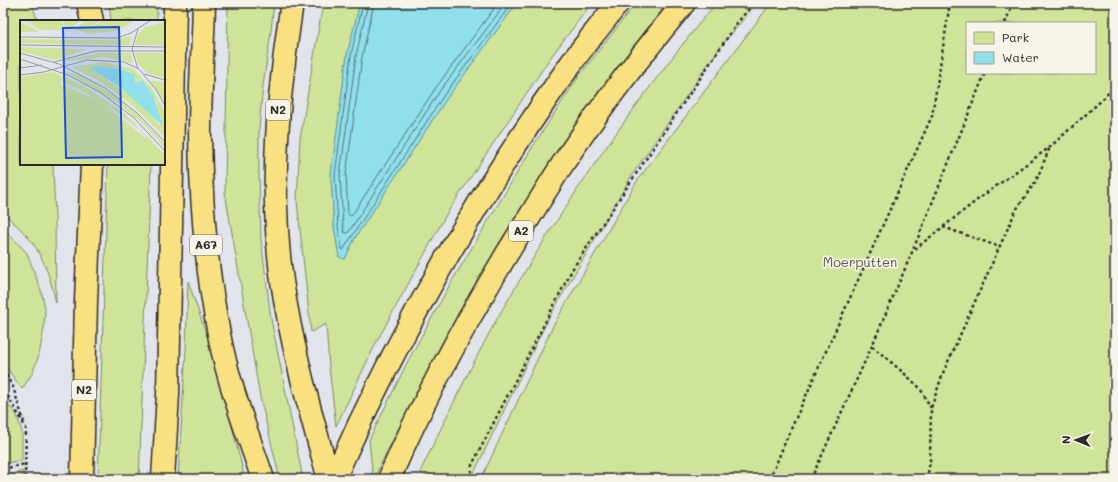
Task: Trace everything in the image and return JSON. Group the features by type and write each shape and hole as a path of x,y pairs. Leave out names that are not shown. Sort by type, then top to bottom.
{"highway":[{"path":"88,3 92,20"},
{"name":"A67","path":"163,479 168,394 175,3"},
{"name":"A67","path":"204,3 200,136 203,209 209,273 219,336 235,396 263,479"},
{"name":"N2","path":"292,3 286,41 277,125 276,198 278,239 282,279 293,342 329,479"},
{"path":"334,479 398,344 440,268 524,131 571,63 618,3"},
{"name":"A2","path":"388,479 449,355 482,295 563,164 608,100 656,36 684,3"},
{"name":"N2","path":"82,479 86,301 92,165"}],"path":[{"path":"471,479 472,465 573,268 737,23 754,3"},
{"path":"770,479 786,440 932,116 950,3"},
{"path":"1005,22 1013,3"},
{"path":"811,479 872,346 985,74"},
{"path":"913,250 981,197 1050,147 1104,98 1115,85"},
{"path":"927,479 930,460 931,408 943,373 1016,210 1036,181 1050,147"},
{"path":"943,227 1000,247"},
{"path":"872,346 920,388 931,408"},
{"path":"3,370 13,387 26,428 25,479"},
{"path":"3,392 9,398 26,428"},
{"path":"3,469 25,464"}],"green space":[{"path":"3,3 32,3 37,20 20,20 20,165 53,165 56,303 47,271 37,249 25,234 3,212"},
{"path":"109,3 157,3 157,20 111,20"},
{"path":"228,3 274,3 263,85 259,129 261,239 271,319 303,479 280,479 260,397 225,192"},
{"path":"323,3 360,3 347,55 331,175 334,226 339,257 345,259 355,238 447,98 517,3 592,3 550,58 447,213 377,341 336,426 329,367 326,324 311,332 297,201 300,139"},
{"path":"636,3 668,3 597,94 512,224 470,295 373,479 369,440 410,357 452,281 535,143 579,76"},
{"path":"716,3 757,3 718,50 632,175 547,321 471,479 431,479 420,472 480,350 502,310 551,230 603,152 686,40"},
{"name":"Moerputten","path":"771,3 1115,3 1115,479 481,479 553,326 637,181"},
{"path":"108,165 151,165 139,479 98,479"},
{"path":"3,228 27,253 41,290 45,308 44,328 39,355 32,374 22,389 3,363"},
{"path":"188,281 216,362 245,479 178,479 186,349"},
{"path":"3,400 16,413 22,432 22,460 3,464"},
{"path":"23,471 23,479 3,479 3,476"}],"water":[{"path":"360,3 517,3 447,98 355,238 345,259 339,257 334,226 331,175 347,55"}]}
